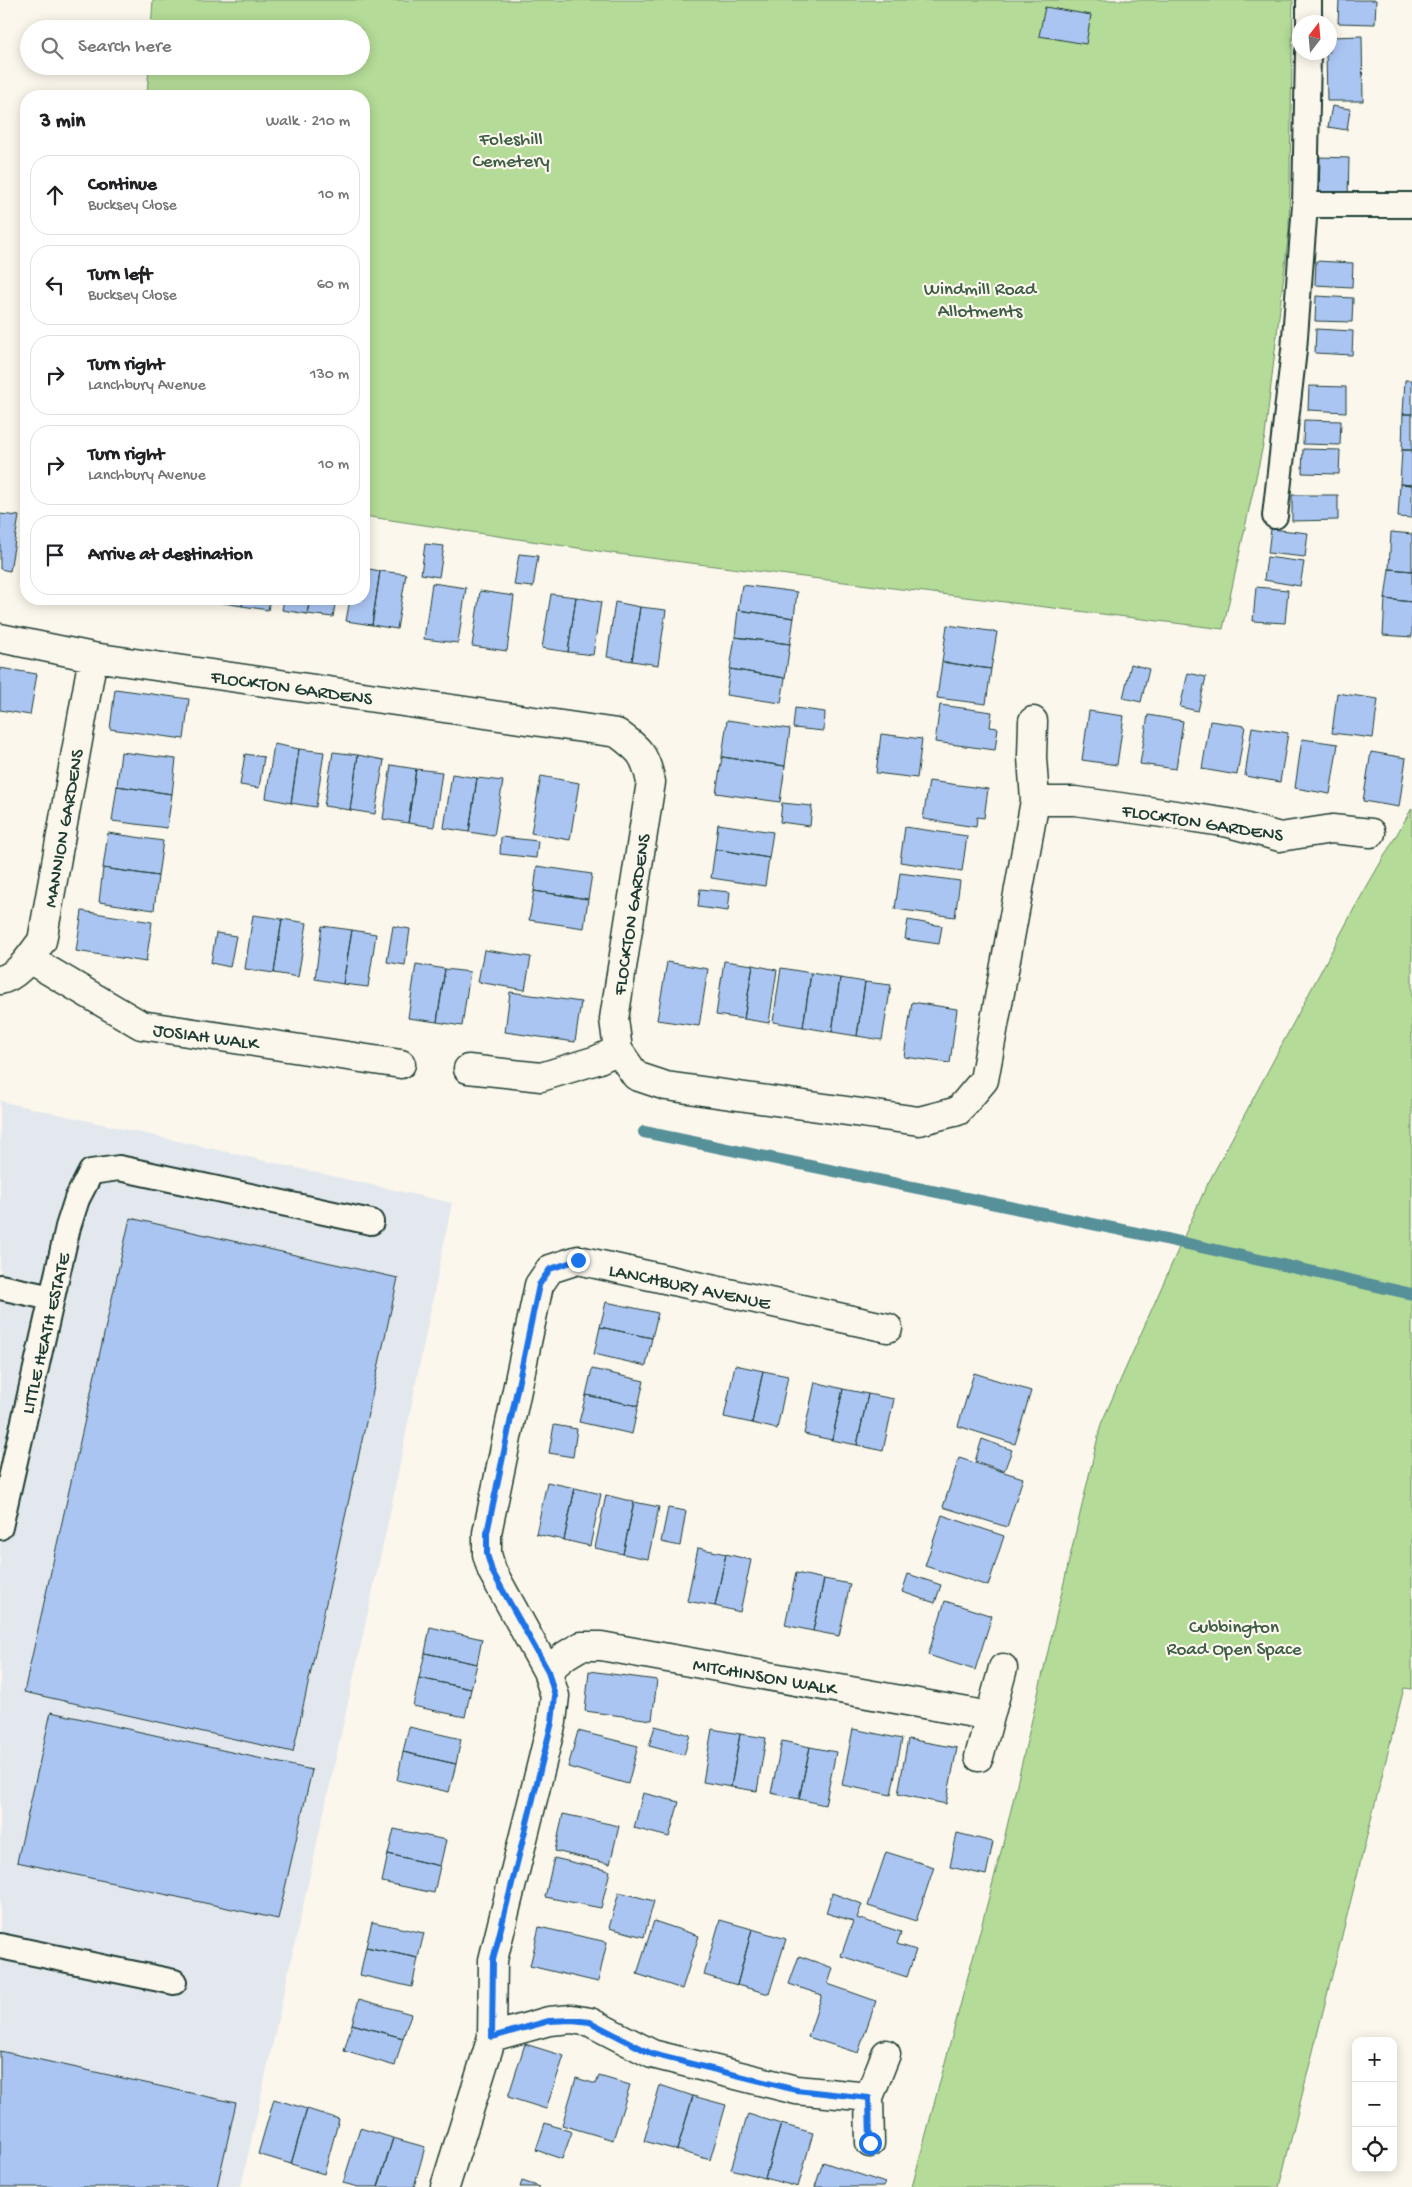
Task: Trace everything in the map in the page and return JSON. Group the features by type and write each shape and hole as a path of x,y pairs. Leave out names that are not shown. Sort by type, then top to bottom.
{"street":[{"name":"FLOCKTON GARDENS","path":"0,638 93,657 616,733 635,746 647,762 651,782 614,1018 618,1050 636,1076 666,1086 919,1121 958,1111 984,1080 1035,801 1032,757 1033,721"},
{"name":"MANNION GARDENS","path":"0,980 10,978 29,959 42,941 93,657"},
{"name":"FLOCKTON GARDENS","path":"1035,801 1075,801 1142,810 1229,823 1280,837 1332,830 1371,833"},
{"name":"JOSIAH WALK","path":"29,959 141,1025 401,1064"},
{"path":"468,1069 541,1077 597,1060 618,1050"},
{"name":"LANCHBURY AVENUE","path":"445,2187 492,2037 493,1960 552,1722 555,1696 548,1671 492,1571 487,1554 487,1533 539,1285 550,1269 578,1260 888,1328"},
{"name":"MITCHINSON WALK","path":"548,1671 566,1655 581,1646 601,1646 990,1716"},
{"path":"979,1757 1003,1668"},
{"path":"492,2037 549,2021 572,2020 590,2022 652,2054 796,2090 869,2098"},
{"path":"870,2143 869,2098 886,2054"}],"lane":[{"path":"1309,0 1309,15"},
{"path":"1275,516 1294,350 1305,205 1308,60"},
{"path":"1305,205 1412,205"},
{"name":"LITTLE HEATH ESTATE","path":"0,1527 68,1227 77,1199 91,1172 119,1168 371,1222"},
{"path":"0,1287 52,1298"},
{"path":"0,1946 174,1982"}],"shaded area":[{"path":"0,1101 452,1203 390,1513 241,2187 0,2187"}],"green space":[{"name":"Windmill Road Allotments","path":"153,0 1293,0 1289,231 1265,436 1223,629 618,554 370,517 370,90 147,90 148,75 370,75 370,20 152,20"},
{"name":"Cubbington Road Open Space","path":"1412,808 1412,1689 1404,1688 1279,2187 912,2187 1002,1848 1101,1424 1205,1189 1355,907"}],"building":[{"path":"1339,0 1376,0 1375,24 1338,23"},
{"path":"1045,7 1091,15 1086,44 1039,36"},
{"path":"1362,36 1363,101 1327,101 1326,60 1337,60 1337,37"},
{"path":"1332,106 1350,109 1347,130 1328,127"},
{"path":"1320,157 1349,158 1348,198 1319,197"},
{"path":"1316,261 1353,263 1352,287 1315,285"},
{"path":"1316,296 1353,298 1352,322 1315,321"},
{"path":"1316,329 1353,331 1352,355 1315,353"},
{"path":"1405,380 1412,380 1412,414 1403,414"},
{"path":"1309,386 1346,387 1346,412 1308,410"},
{"path":"1403,414 1412,414 1412,450 1402,450"},
{"path":"1304,420 1341,421 1340,445 1303,444"},
{"path":"1303,449 1340,450 1339,474 1302,473"},
{"path":"1402,450 1412,450 1412,485 1400,484"},
{"path":"1400,484 1412,485 1412,518 1398,517"},
{"path":"1292,495 1338,495 1338,520 1292,521"},
{"path":"0,514 19,516 10,571 0,569"},
{"path":"1271,529 1308,533 1305,557 1268,553"},
{"path":"1391,532 1412,534 1412,571 1389,569"},
{"path":"425,544 444,546 439,577 421,574"},
{"path":"519,554 538,556 533,587 514,585"},
{"path":"1267,557 1304,562 1300,586 1264,580"},
{"path":"370,569 380,571 372,625 346,621 349,605 370,605"},
{"path":"1389,569 1412,571 1412,602 1385,599"},
{"path":"380,571 406,574 397,629 372,625"},
{"path":"432,583 466,588 458,643 424,639"},
{"path":"742,585 797,592 794,618 738,610"},
{"path":"1256,587 1288,590 1285,623 1253,621"},
{"path":"480,591 514,596 507,651 472,646"},
{"path":"551,594 576,597 568,652 542,648"},
{"path":"576,597 601,602 593,655 568,652"},
{"path":"1385,599 1412,602 1412,637 1383,635"},
{"path":"615,602 640,607 632,661 607,657"},
{"path":"242,605 269,605 268,610"},
{"path":"283,605 309,605 307,614 282,610"},
{"path":"309,605 335,605 333,617 307,614"},
{"path":"640,607 666,610 658,665 632,661"},
{"path":"738,610 794,618 790,644 735,637"},
{"path":"947,625 997,632 991,669 942,662"},
{"path":"735,637 790,644 785,678 730,669"},
{"path":"942,662 991,669 986,704 937,698"},
{"path":"1131,664 1149,669 1141,702 1123,698"},
{"path":"0,668 37,674 30,715 0,710"},
{"path":"730,669 785,678 781,703 726,695"},
{"path":"1188,673 1206,677 1198,711 1180,707"},
{"path":"115,689 189,699 184,739 110,729"},
{"path":"1337,693 1378,699 1373,738 1332,733"},
{"path":"940,705 992,712 990,727 998,728 995,750 935,742"},
{"path":"795,708 825,712 824,731 793,728"},
{"path":"1089,711 1124,716 1117,765 1082,760"},
{"path":"1148,715 1183,721 1176,769 1140,764"},
{"path":"727,720 790,729 785,766 722,757"},
{"path":"1210,721 1245,726 1237,775 1202,769"},
{"path":"1252,727 1288,733 1280,782 1245,776"},
{"path":"881,734 922,739 917,778 876,773"},
{"path":"1302,739 1338,744 1330,794 1295,788"},
{"path":"274,744 299,749 291,803 266,798"},
{"path":"299,749 324,752 316,807 291,803"},
{"path":"121,752 176,759 172,794 117,786"},
{"path":"333,752 358,755 350,810 324,806"},
{"path":"1371,752 1406,758 1399,807 1363,801"},
{"path":"245,754 264,757 259,788 240,785"},
{"path":"358,755 384,760 375,814 350,810"},
{"path":"722,757 785,766 780,802 716,793"},
{"path":"391,765 416,769 408,823 383,819"},
{"path":"416,769 442,772 434,827 408,823"},
{"path":"452,774 477,778 469,832 444,828"},
{"path":"541,776 579,783 570,840 531,833"},
{"path":"477,778 503,781 494,836 469,832"},
{"path":"929,781 988,789 984,818 977,817 976,827 923,819"},
{"path":"117,786 172,794 167,828 112,821"},
{"path":"782,803 812,806 810,826 780,822"},
{"path":"718,824 773,832 769,858 715,849"},
{"path":"905,827 967,836 962,871 900,862"},
{"path":"108,833 163,841 158,876 103,868"},
{"path":"501,837 538,841 536,858 500,854"},
{"path":"715,849 769,858 765,886 711,878"},
{"path":"537,866 592,874 588,899 534,891"},
{"path":"103,868 158,876 154,910 99,902"},
{"path":"900,873 960,881 955,917 895,909"},
{"path":"700,889 730,892 728,911 698,907"},
{"path":"534,891 588,899 584,928 529,920"},
{"path":"82,911 152,922 146,962 76,951"},
{"path":"253,915 282,919 274,973 245,969"},
{"path":"282,919 307,923 298,977 274,973"},
{"path":"908,920 942,926 939,944 905,939"},
{"path":"322,926 352,930 343,984 315,979"},
{"path":"393,926 410,929 405,965 387,962"},
{"path":"352,930 376,934 368,987 343,984"},
{"path":"216,933 236,936 230,967 211,963"},
{"path":"484,950 531,957 525,990 478,982"},
{"path":"724,961 753,965 744,1019 716,1015"},
{"path":"667,962 708,969 699,1026 657,1020"},
{"path":"416,964 445,969 437,1022 408,1018"},
{"path":"753,965 777,970 769,1023 744,1019"},
{"path":"781,968 811,973 803,1027 773,1022"},
{"path":"445,969 470,972 462,1026 437,1022"},
{"path":"811,973 840,978 832,1032 803,1027"},
{"path":"840,978 865,982 857,1036 832,1032"},
{"path":"865,982 891,985 882,1040 857,1036"},
{"path":"510,992 581,1002 575,1042 505,1032"},
{"path":"912,1002 957,1009 950,1063 904,1057"},
{"path":"130,1218 398,1278 293,1752 24,1692"},
{"path":"606,1302 658,1313 652,1338 600,1327"},
{"path":"600,1327 652,1338 646,1366 594,1354"},
{"path":"735,1365 763,1371 752,1423 724,1417"},
{"path":"592,1369 644,1381 638,1406 586,1395"},
{"path":"763,1371 788,1376 777,1429 752,1423"},
{"path":"974,1373 1031,1391 1015,1444 958,1426"},
{"path":"815,1382 843,1389 832,1440 804,1434"},
{"path":"843,1389 868,1394 857,1445 832,1440"},
{"path":"868,1394 894,1399 883,1451 857,1445"},
{"path":"586,1395 638,1406 632,1434 579,1422"},
{"path":"554,1425 577,1429 573,1457 549,1453"},
{"path":"982,1439 1012,1450 1004,1471 975,1461"},
{"path":"959,1458 1023,1478 1007,1527 943,1507"},
{"path":"547,1482 575,1488 564,1540 536,1534"},
{"path":"575,1488 601,1494 590,1546 564,1540"},
{"path":"606,1495 634,1502 623,1554 595,1548"},
{"path":"634,1502 659,1507 648,1559 623,1554"},
{"path":"668,1508 686,1511 680,1546 661,1542"},
{"path":"942,1515 1004,1536 988,1586 925,1566"},
{"path":"698,1548 726,1554 715,1606 687,1601"},
{"path":"726,1554 751,1560 740,1612 715,1606"},
{"path":"796,1573 824,1579 813,1631 785,1625"},
{"path":"908,1574 941,1585 935,1603 902,1592"},
{"path":"824,1579 850,1584 839,1636 813,1631"},
{"path":"945,1601 992,1616 975,1670 928,1655"},
{"path":"430,1627 482,1639 477,1664 425,1653"},
{"path":"425,1653 477,1664 471,1689 419,1678"},
{"path":"589,1671 657,1680 652,1720 585,1711"},
{"path":"419,1678 471,1689 465,1717 413,1706"},
{"path":"51,1712 312,1770 278,1919 17,1862"},
{"path":"655,1726 690,1735 684,1755 649,1746"},
{"path":"409,1727 461,1739 456,1764 403,1752"},
{"path":"712,1729 740,1734 731,1787 703,1782"},
{"path":"853,1729 902,1739 891,1795 842,1785"},
{"path":"578,1731 638,1746 628,1784 568,1767"},
{"path":"740,1734 766,1738 757,1791 731,1787"},
{"path":"908,1739 957,1748 946,1804 898,1794"},
{"path":"782,1741 810,1747 799,1799 771,1793"},
{"path":"810,1747 836,1752 825,1805 799,1799"},
{"path":"403,1752 456,1764 449,1792 397,1780"},
{"path":"643,1793 679,1802 669,1837 634,1828"},
{"path":"563,1814 619,1826 610,1864 555,1851"},
{"path":"394,1829 446,1840 440,1866 388,1854"},
{"path":"957,1833 993,1842 986,1875 950,1867"},
{"path":"886,1852 934,1867 916,1921 868,1906"},
{"path":"388,1854 440,1866 434,1893 382,1882"},
{"path":"554,1858 610,1871 601,1908 545,1897"},
{"path":"619,1892 654,1901 644,1937 609,1928"},
{"path":"832,1893 862,1904 857,1918 901,1932 897,1944 916,1950 907,1977 841,1956 853,1921 826,1913"},
{"path":"720,1920 752,1929 737,1985 704,1975"},
{"path":"654,1921 699,1936 682,1989 637,1974"},
{"path":"372,1922 424,1933 418,1958 366,1947"},
{"path":"539,1927 607,1942 598,1982 530,1966"},
{"path":"752,1929 786,1939 769,1994 737,1985"},
{"path":"366,1947 418,1958 412,1987 360,1975"},
{"path":"799,1956 833,1968 828,1984 876,2001 858,2053 808,2037 822,1995 789,1984"},
{"path":"359,1999 411,2014 403,2038 352,2024"},
{"path":"352,2024 403,2038 395,2066 344,2051"},
{"path":"525,2044 564,2056 546,2109 508,2097"},
{"path":"0,2051 236,2103 217,2187 0,2187"},
{"path":"599,2076 630,2085 613,2140 562,2125 576,2078 596,2084"},
{"path":"660,2085 693,2096 677,2150 644,2141"},
{"path":"693,2096 726,2105 710,2160 677,2150"},
{"path":"274,2099 307,2109 291,2164 258,2154"},
{"path":"307,2109 339,2119 324,2174 291,2164"},
{"path":"748,2114 781,2124 765,2178 731,2169"},
{"path":"545,2123 572,2132 562,2159 536,2150"},
{"path":"781,2124 813,2133 798,2187 765,2178"},
{"path":"360,2128 393,2138 378,2187 358,2187 343,2183"},
{"path":"393,2138 425,2147 414,2187 378,2187"},
{"path":"823,2162 885,2183 883,2187 815,2187"},
{"path":"522,2181 540,2187 520,2187"}],"waterway":[{"path":"644,1132 1166,1239 1412,1294"}],"route":[{"path":"578,1260 550,1269 539,1285 487,1533 487,1554 492,1571 548,1671 555,1696 552,1722 493,1960 492,2037 549,2021 572,2020 590,2022 652,2054 796,2090 869,2098 870,2143"}],"park label":[{"name":"Foleshill Cemetery","path":"511,148"}]}
